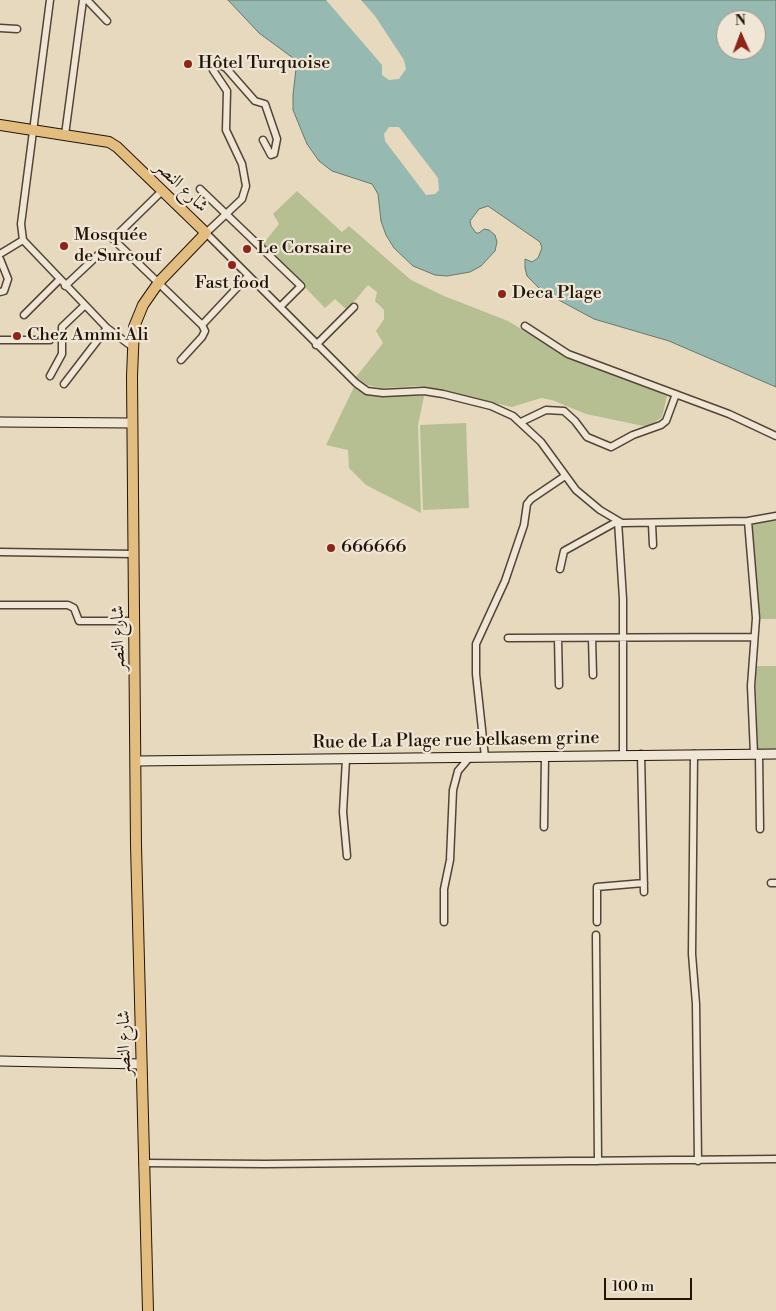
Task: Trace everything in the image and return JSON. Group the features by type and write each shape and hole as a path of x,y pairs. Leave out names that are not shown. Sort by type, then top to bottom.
{"main road":[{"name":"شارع النصر","path":"0,125 109,142 206,233 159,282 143,306 134,327 131,423 143,1163 148,1311"}],"street":[{"path":"50,0 22,224 23,240 84,306 107,328 134,348"},
{"path":"65,135 83,0"},
{"path":"87,0 107,21"},
{"path":"0,28 18,28"},
{"path":"263,140 271,155 274,154 278,139 266,104 255,101 226,68 220,65 215,67 213,70 227,91 226,130 242,164 246,186 242,199 206,233 356,383 367,390 382,393 424,391 443,394 491,406 513,416 541,442 565,476 588,501 618,521 628,524 748,521 776,516"},
{"path":"200,189 301,286 280,307"},
{"path":"162,191 113,239 202,325 205,331 202,337 181,360"},
{"path":"0,254 23,240"},
{"path":"65,286 98,255"},
{"path":"0,259 8,279 4,291 0,292"},
{"path":"202,325 248,276"},
{"path":"24,315 58,280"},
{"path":"50,376 62,354 62,327 84,306"},
{"path":"316,345 354,307"},
{"path":"525,326 568,354 729,414 776,436"},
{"path":"64,384 107,328"},
{"path":"0,340 50,340"},
{"path":"520,422 546,410 564,411 575,421 587,437 611,447 666,421 676,394"},
{"path":"0,422 131,423"},
{"path":"485,757 476,674 476,644 505,581 524,525 527,504 531,499 565,476"},
{"path":"560,569 564,551 618,521"},
{"path":"618,521 624,638 623,754"},
{"path":"748,521 756,618 751,686 757,754 760,830"},
{"path":"652,524 653,545"},
{"path":"0,552 134,554"},
{"path":"0,605 68,605 74,608 79,621 135,621"},
{"path":"508,638 754,637"},
{"path":"558,638 559,685"},
{"path":"592,638 593,675"},
{"name":"Rue de La Plage rue belkasem grine","path":"136,761 469,758 623,754 776,754"},
{"path":"641,754 644,892"},
{"path":"694,754 692,954 696,1004 698,1161"},
{"path":"544,827 545,756"},
{"path":"444,922 444,889 450,860 453,790 458,771 469,758"},
{"path":"346,759 343,812 347,856"},
{"path":"597,922 596,887 644,883"},
{"path":"596,936 598,1162"},
{"path":"0,1060 142,1064"},
{"path":"143,1163 598,1162 776,1159"}],"green space":[{"path":"297,191 342,232 349,226 411,280 444,296 508,321 556,350 667,396 662,417 648,427 586,414 552,400 541,398 512,407 420,386 381,388 367,385 356,377 383,343 376,331 384,319 384,310 375,301 377,292 368,285 347,310 335,299 325,308 263,244 279,224 273,214"},
{"path":"354,387 369,395 424,396 418,425 421,513 366,485 349,468 348,450 326,445"},
{"path":"466,423 469,508 423,510 420,425"},
{"path":"776,519 776,619 760,619 752,527 753,524 761,521"},
{"path":"755,666 776,666 776,750 758,750"}],"water":[{"path":"228,0 776,0 776,387 669,341 594,319 542,291 527,276 525,268 525,259 532,262 538,258 542,248 540,242 488,206 479,209 470,221 476,233 484,229 489,230 495,235 497,242 495,251 481,266 470,272 447,276 435,275 413,266 394,248 386,235 381,221 378,194 372,184 332,171 319,161 307,144 293,110 296,69 293,58 259,33"}],"pier":[{"path":"326,0 361,0 375,16 404,60 406,69 399,79 389,80 382,75 382,65"},
{"path":"389,127 399,127 438,178 439,190 435,194 426,195 385,141 384,134"}],"place":[{"name":"Hôtel Turquoise","path":"188,64"},
{"name":"Mosquée de Surcouf","path":"64,246"},
{"name":"Le Corsaire","path":"247,249"},
{"name":"Fast food","path":"232,265"},
{"name":"Deca Plage","path":"502,294"},
{"name":"Chez Ammi Ali","path":"17,336"},
{"name":"666666","path":"331,548"}]}
